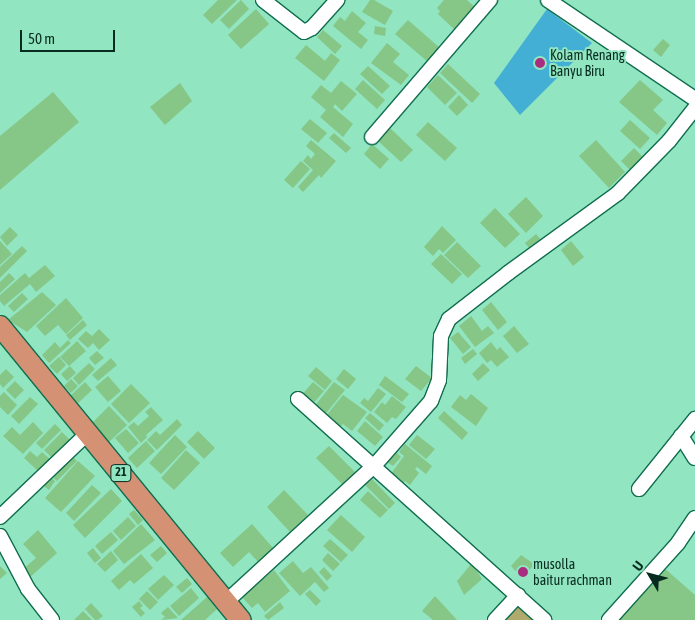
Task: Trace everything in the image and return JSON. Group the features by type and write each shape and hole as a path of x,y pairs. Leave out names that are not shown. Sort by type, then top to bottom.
{"highway":[{"name":"21","path":"0,326 241,620"}],"street":[{"path":"263,0 304,32 312,28 337,0"},
{"path":"372,137 490,0"},
{"path":"548,0 695,99"},
{"path":"227,601 374,466 431,400 439,380 441,336 449,319 618,192 657,154 695,108"},
{"path":"298,399 544,620"},
{"path":"639,489 695,419"},
{"path":"0,517 88,433"},
{"path":"681,436 695,458"},
{"path":"610,620 678,543 695,518"},
{"path":"0,536 28,589 52,620"},
{"path":"495,620 518,595"}],"shaded area":[{"path":"517,600 538,620 499,620"}],"water":[{"name":"Kolam Renang Banyu Biru","path":"547,9 592,43 520,115 494,83"}],"building":[{"path":"218,0 237,0 212,24 203,15"},
{"path":"241,0 249,9 229,29 220,20"},
{"path":"370,0 374,0 393,11 385,25 362,12"},
{"path":"444,0 467,0 476,8 456,31 438,14 440,11 437,8"},
{"path":"256,9 269,24 241,49 228,35"},
{"path":"352,11 366,23 358,32 368,40 361,49 333,26 340,17 345,21"},
{"path":"408,20 440,48 428,62 395,34"},
{"path":"375,26 386,28 385,36 374,34"},
{"path":"323,30 342,46 335,54 317,37"},
{"path":"663,39 670,45 661,57 653,50"},
{"path":"387,43 400,54 393,62 409,75 401,85 371,63"},
{"path":"306,45 325,61 331,53 340,60 324,81 295,58"},
{"path":"448,64 480,94 472,103 440,73"},
{"path":"368,66 390,86 382,94 360,74"},
{"path":"438,75 457,93 445,105 427,87"},
{"path":"363,80 385,100 377,109 355,89"},
{"path":"640,80 663,100 653,110 667,123 657,135 619,102"},
{"path":"341,81 357,94 342,111 335,104 333,107 353,124 343,137 320,117 326,110 311,97 321,85 331,93"},
{"path":"180,83 192,101 165,125 150,107"},
{"path":"53,92 79,122 0,190 0,136"},
{"path":"459,95 468,105 457,116 448,107"},
{"path":"310,119 327,133 318,143 301,129"},
{"path":"630,120 650,138 640,149 620,131"},
{"path":"428,122 457,148 445,161 416,135"},
{"path":"390,128 413,150 401,162 378,141"},
{"path":"334,133 351,148 346,153 329,138"},
{"path":"311,140 336,161 321,178 319,175 303,192 298,187 313,170 303,161 308,155 311,159 315,154 306,146"},
{"path":"596,140 625,172 609,188 579,156"},
{"path":"372,144 389,159 380,169 364,154"},
{"path":"634,148 644,158 631,171 621,161"},
{"path":"301,161 310,169 293,188 284,180"},
{"path":"526,197 543,216 526,233 508,214"},
{"path":"495,208 520,234 505,248 480,223"},
{"path":"442,226 456,240 443,253 439,249 433,256 424,247"},
{"path":"10,227 18,235 7,246 0,237"},
{"path":"536,234 544,243 533,253 525,243"},
{"path":"0,241 12,254 0,265"},
{"path":"571,241 584,257 573,266 561,250"},
{"path":"457,242 481,266 468,278 444,255"},
{"path":"22,246 27,251 0,278 0,267"},
{"path":"441,254 462,274 452,284 431,264"},
{"path":"45,265 55,276 36,292 30,284 4,306 0,301 0,295 25,273 29,278"},
{"path":"9,273 15,279 0,293 0,282"},
{"path":"42,292 56,305 27,332 8,320"},
{"path":"22,293 28,299 14,312 8,306"},
{"path":"66,298 83,318 66,334 58,325 45,336 36,326"},
{"path":"491,302 507,322 498,330 482,310"},
{"path":"471,316 482,331 488,326 494,333 475,347 459,326"},
{"path":"83,320 87,325 70,340 66,335"},
{"path":"514,326 529,344 517,353 503,336"},
{"path":"99,329 110,340 99,350 93,343 88,348 78,339 86,331 92,336"},
{"path":"458,332 471,347 463,354 450,338"},
{"path":"68,340 71,343 49,363 42,355 55,342 60,348"},
{"path":"77,341 86,351 69,366 60,357"},
{"path":"491,342 497,350 500,347 509,357 497,367 491,360 487,363 479,353"},
{"path":"473,349 477,354 465,364 461,358"},
{"path":"97,351 104,358 95,365 89,358"},
{"path":"59,357 66,365 57,374 49,366"},
{"path":"111,358 117,365 98,381 92,375"},
{"path":"89,363 95,369 79,385 73,378"},
{"path":"483,363 490,370 478,381 472,374"},
{"path":"70,366 76,373 67,381 61,374"},
{"path":"416,366 432,378 421,391 405,379"},
{"path":"316,367 332,381 325,390 308,376"},
{"path":"6,369 14,377 3,388 0,384 0,375"},
{"path":"344,369 356,379 348,389 336,379"},
{"path":"108,376 121,391 108,402 95,387"},
{"path":"385,376 409,394 402,402 379,385"},
{"path":"71,379 78,386 71,393 64,386"},
{"path":"15,381 24,390 15,399 6,390"},
{"path":"85,382 92,390 75,406 68,398"},
{"path":"313,382 324,391 310,407 299,398"},
{"path":"334,382 345,390 323,417 313,408"},
{"path":"131,384 150,403 129,423 111,404"},
{"path":"378,388 386,394 371,412 360,403 364,398 368,401"},
{"path":"4,392 17,405 8,415 0,407 0,396"},
{"path":"471,394 488,408 476,426 451,407 460,395 466,400"},
{"path":"343,395 367,412 352,431 343,424 339,428 325,417"},
{"path":"392,396 406,407 396,419 392,417 387,423 374,412 382,402 385,405"},
{"path":"30,397 38,404 19,424 11,416"},
{"path":"109,406 127,425 109,442 92,423"},
{"path":"151,407 163,420 146,435 147,437 141,443 128,427 134,422 138,426 149,416 145,412"},
{"path":"444,411 468,433 462,440 438,418"},
{"path":"370,413 384,425 379,431 365,418"},
{"path":"177,419 182,425 157,450 147,440 156,431 160,435"},
{"path":"365,421 383,437 375,446 357,431"},
{"path":"33,422 43,433 23,454 3,436 12,427 20,435"},
{"path":"55,424 61,430 42,449 36,443"},
{"path":"126,429 139,443 128,453 115,438"},
{"path":"198,431 215,448 204,459 187,442"},
{"path":"62,432 71,441 53,459 44,450"},
{"path":"175,435 187,447 161,474 149,463"},
{"path":"417,435 435,449 426,459 409,445"},
{"path":"146,441 155,451 137,468 128,458"},
{"path":"405,444 432,466 426,474 417,467 415,469 419,473 410,485 405,481 402,485 390,475 404,456 399,452"},
{"path":"329,446 356,473 343,485 316,458"},
{"path":"186,450 200,463 174,490 161,478"},
{"path":"30,451 37,457 42,452 52,461 40,473 24,458"},
{"path":"68,452 77,461 57,481 48,473"},
{"path":"396,452 401,457 393,466 387,462"},
{"path":"78,461 95,476 61,512 45,498"},
{"path":"47,474 55,481 49,490 40,483"},
{"path":"372,479 395,503 389,509 365,485"},
{"path":"92,485 101,493 74,521 66,513"},
{"path":"111,489 122,501 85,538 73,525"},
{"path":"284,490 308,515 290,532 267,507"},
{"path":"368,491 388,510 380,518 360,500"},
{"path":"134,510 143,520 138,525 129,514"},
{"path":"341,515 365,537 352,552 327,530"},
{"path":"128,517 136,526 121,540 113,531"},
{"path":"141,524 155,540 124,564 113,551"},
{"path":"252,524 274,549 259,563 249,552 233,567 220,553"},
{"path":"38,530 57,553 29,578 22,570 36,558 23,544"},
{"path":"111,532 118,540 102,554 95,546"},
{"path":"330,539 348,555 341,562 323,546"},
{"path":"161,546 167,553 157,562 150,555"},
{"path":"93,548 101,558 95,563 87,553"},
{"path":"111,551 118,560 105,572 97,564"},
{"path":"328,553 340,564 333,571 322,560"},
{"path":"141,554 153,568 134,584 130,580 119,590 111,581"},
{"name":"musolla baitur rachman","path":"521,555 534,564 523,579 511,566"},
{"path":"293,561 303,573 311,567 329,588 324,592 315,582 300,596 279,573"},
{"path":"472,563 482,579 464,595 457,581"},
{"path":"0,566 7,573 0,579"},
{"path":"324,567 332,576 327,581 319,572"},
{"path":"663,567 695,595 695,620 618,620"},
{"path":"274,570 290,591 265,612 258,603 252,608 242,597"},
{"path":"164,575 174,585 158,600 148,589"},
{"path":"187,578 192,584 182,593 176,587"},
{"path":"191,588 199,598 179,616 170,606"},
{"path":"310,590 321,601 316,606 305,594"},
{"path":"147,591 158,602 150,610 139,599"},
{"path":"435,596 457,620 433,620 422,611"},
{"path":"207,597 217,609 205,620 181,620"},
{"path":"139,601 143,606 140,608 145,613 141,617 132,607"},
{"path":"280,602 284,608 268,620 264,616"},
{"path":"91,603 103,616 98,620 95,620 85,609"},
{"path":"168,607 178,618 161,620 165,617 161,613"},
{"path":"83,611 92,620 74,620"}],"place":[{"name":"Kolam Renang Banyu Biru","path":"540,63"},
{"name":"musolla baitur rachman","path":"523,572"}]}
